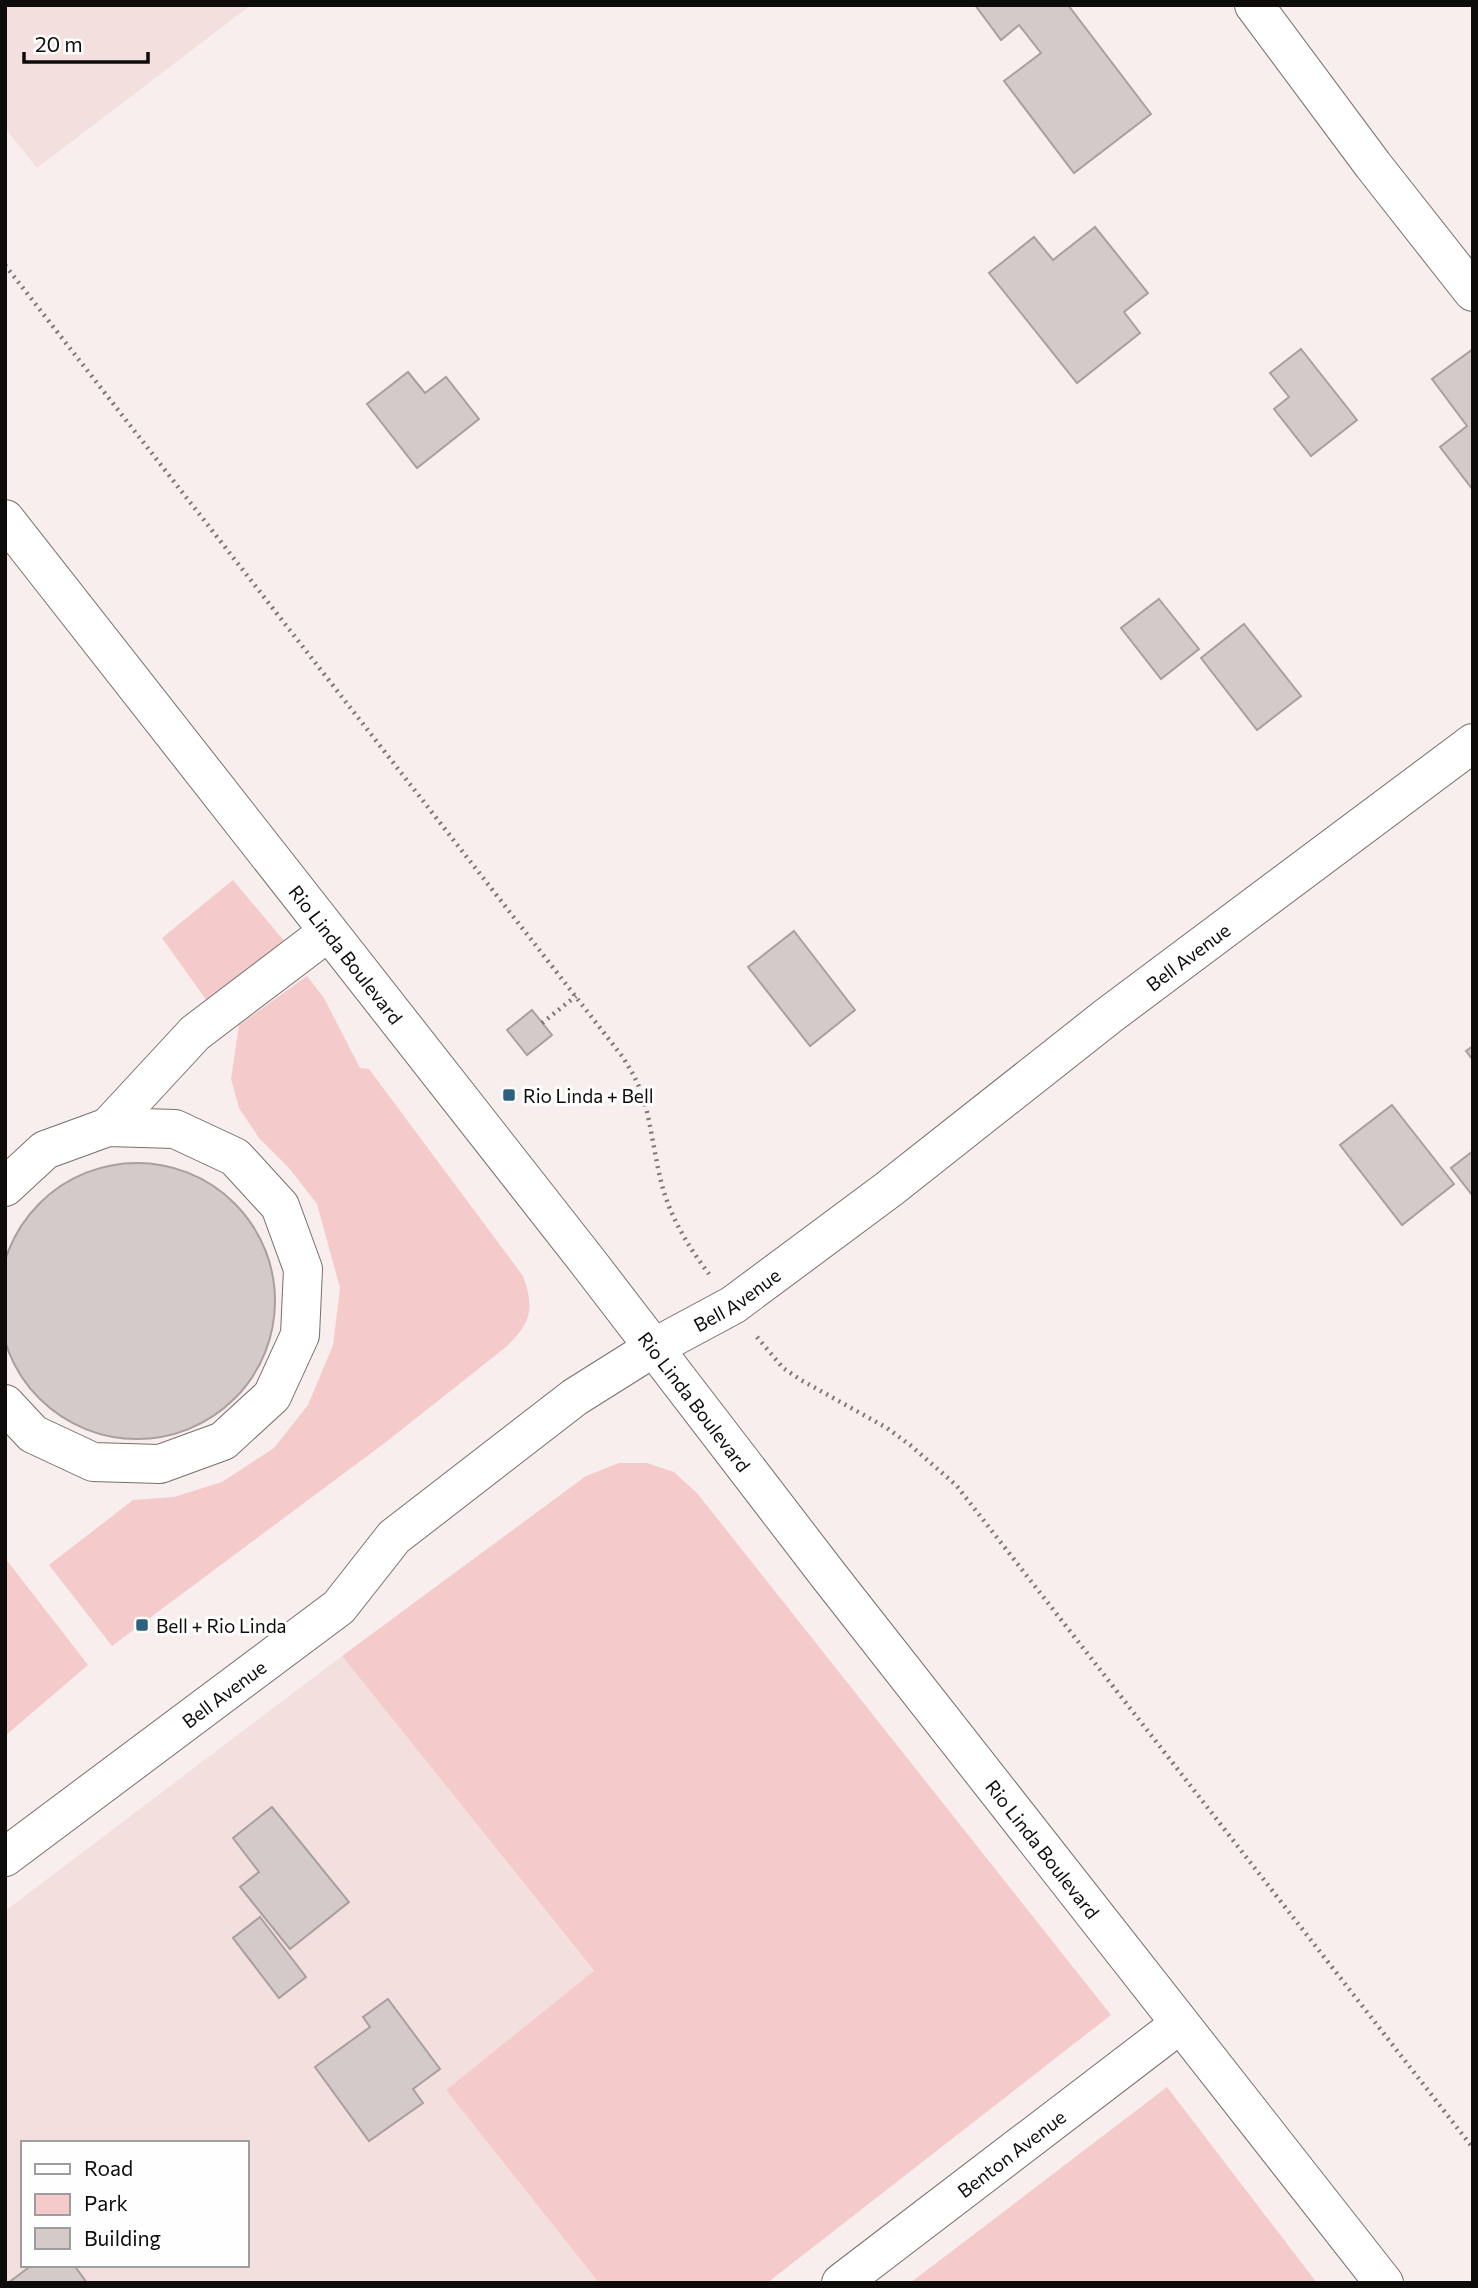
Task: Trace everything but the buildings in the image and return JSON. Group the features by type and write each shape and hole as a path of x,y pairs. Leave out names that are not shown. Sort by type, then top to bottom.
{"main road":[{"path":"1254,5 1473,292"},
{"name":"Rio Linda Boulevard","path":"5,519 1384,2283"},
{"name":"Bell Avenue","path":"5,1857 340,1607 394,1537 575,1396 653,1348 733,1305 889,1189 1108,1016 1473,743"},
{"path":"108,1126 195,1033 328,932"},
{"path":"5,1187 45,1150 108,1126 175,1129 235,1157 280,1206 303,1269 300,1335 272,1396 223,1441 160,1464 93,1462 33,1434 5,1404"},
{"name":"Benton Avenue","path":"841,2283 1180,2024"}],"path":[{"path":"5,265 622,1056 635,1077 643,1099 670,1210 694,1254"},
{"path":"542,1023 576,996"},
{"path":"766,1349 783,1368 801,1380 903,1439 956,1485 1473,2148"}],"shaded area":[{"path":"5,5 251,5 37,168 5,128"},
{"path":"342,1656 594,1972 446,2090 599,2283 5,2283 5,1911"}],"green space":[{"path":"233,880 285,942 207,1001 162,938"},
{"path":"307,976 324,998 360,1068 369,1069 523,1276 529,1298 526,1323 506,1347 386,1442 112,1646 49,1565 133,1500 174,1497 222,1482 274,1448 308,1405 333,1345 340,1288 317,1204 289,1168 259,1138 239,1108 231,1079 239,1025"},
{"path":"619,1463 647,1463 674,1472 697,1493 1111,2015 767,2283 599,2283 446,2090 594,1971 342,1656 586,1476"},
{"path":"5,1558 88,1665 5,1736"},
{"path":"1167,2087 1317,2283 910,2283"}],"place":[{"name":"Rio Linda + Bell","path":"509,1095"},
{"name":"Bell + Rio Linda","path":"142,1625"}]}
